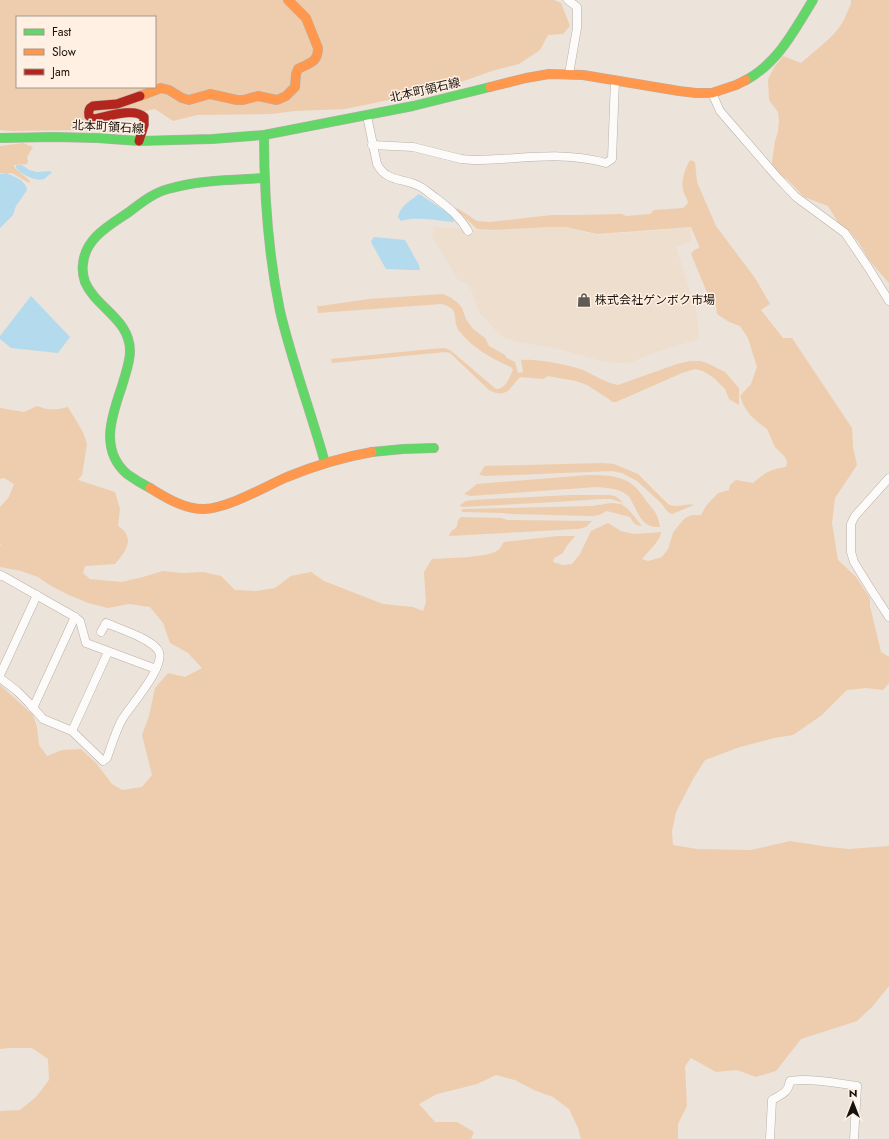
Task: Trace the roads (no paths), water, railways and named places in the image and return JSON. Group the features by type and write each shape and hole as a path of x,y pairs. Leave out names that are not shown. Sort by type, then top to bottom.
{"street":[{"path":"139,142 144,120 144,116 141,114 132,112 93,119 89,116 89,109 97,105 110,105 133,99 161,88 171,90 188,100 193,100 208,94 242,100 256,96 277,100 281,99 294,89 297,84 296,71 300,67 313,62 319,54 306,18 288,0"},
{"path":"568,0 577,7 577,28 569,74"},
{"name":"北本町領石線","path":"0,138 60,137 139,142 212,139 264,134 367,116 526,78 549,74 583,75 679,91 712,93 736,85 755,75 770,62 784,45 813,0"},
{"path":"372,145 413,147 461,159 473,160 550,156 583,158 606,163 612,159 615,80"},
{"path":"712,93 720,111 796,197 845,233 889,301"},
{"path":"367,116 372,145 380,170 392,178 417,185 424,189 453,211 465,224 468,231"},
{"path":"264,134 264,178 269,245 277,295 288,339 325,463"},
{"path":"264,178 195,183 173,187 154,194 93,239 86,250 83,260 85,282 93,294 126,331 129,341 130,354 128,366 112,420 109,440 117,464 127,475 166,498 195,508 211,508 228,503 325,463 369,452 397,449 434,448"},
{"path":"889,478 855,516 851,524 851,552 854,562 889,616"},
{"path":"0,576 1,575 75,617 80,621 86,643 156,669"},
{"path":"37,595 0,676 17,691 43,719 72,731 103,761 107,758 122,719 150,681 156,669 160,655 158,650 148,641 106,622 101,632"},
{"path":"33,708 75,617"},
{"path":"72,731 108,652"},
{"path":"770,1139 772,1100 784,1093 789,1088 790,1081 810,1081 857,1086 854,1139"}],"water":[{"path":"16,165 22,165 29,170 37,172 50,171 52,173 40,180 28,177 16,168"},
{"path":"7,173 21,180 26,186 27,190 16,206 13,215 0,228 0,174"},
{"path":"419,194 450,214 454,218 453,222 420,219 401,221 398,217 401,210"},
{"path":"374,237 405,240 419,265 420,270 386,269 372,244 371,241"},
{"path":"31,296 70,337 58,353 11,348 0,339 0,336"}],"place":[{"name":"株式会社ゲンボク市場","path":"584,300"}]}
